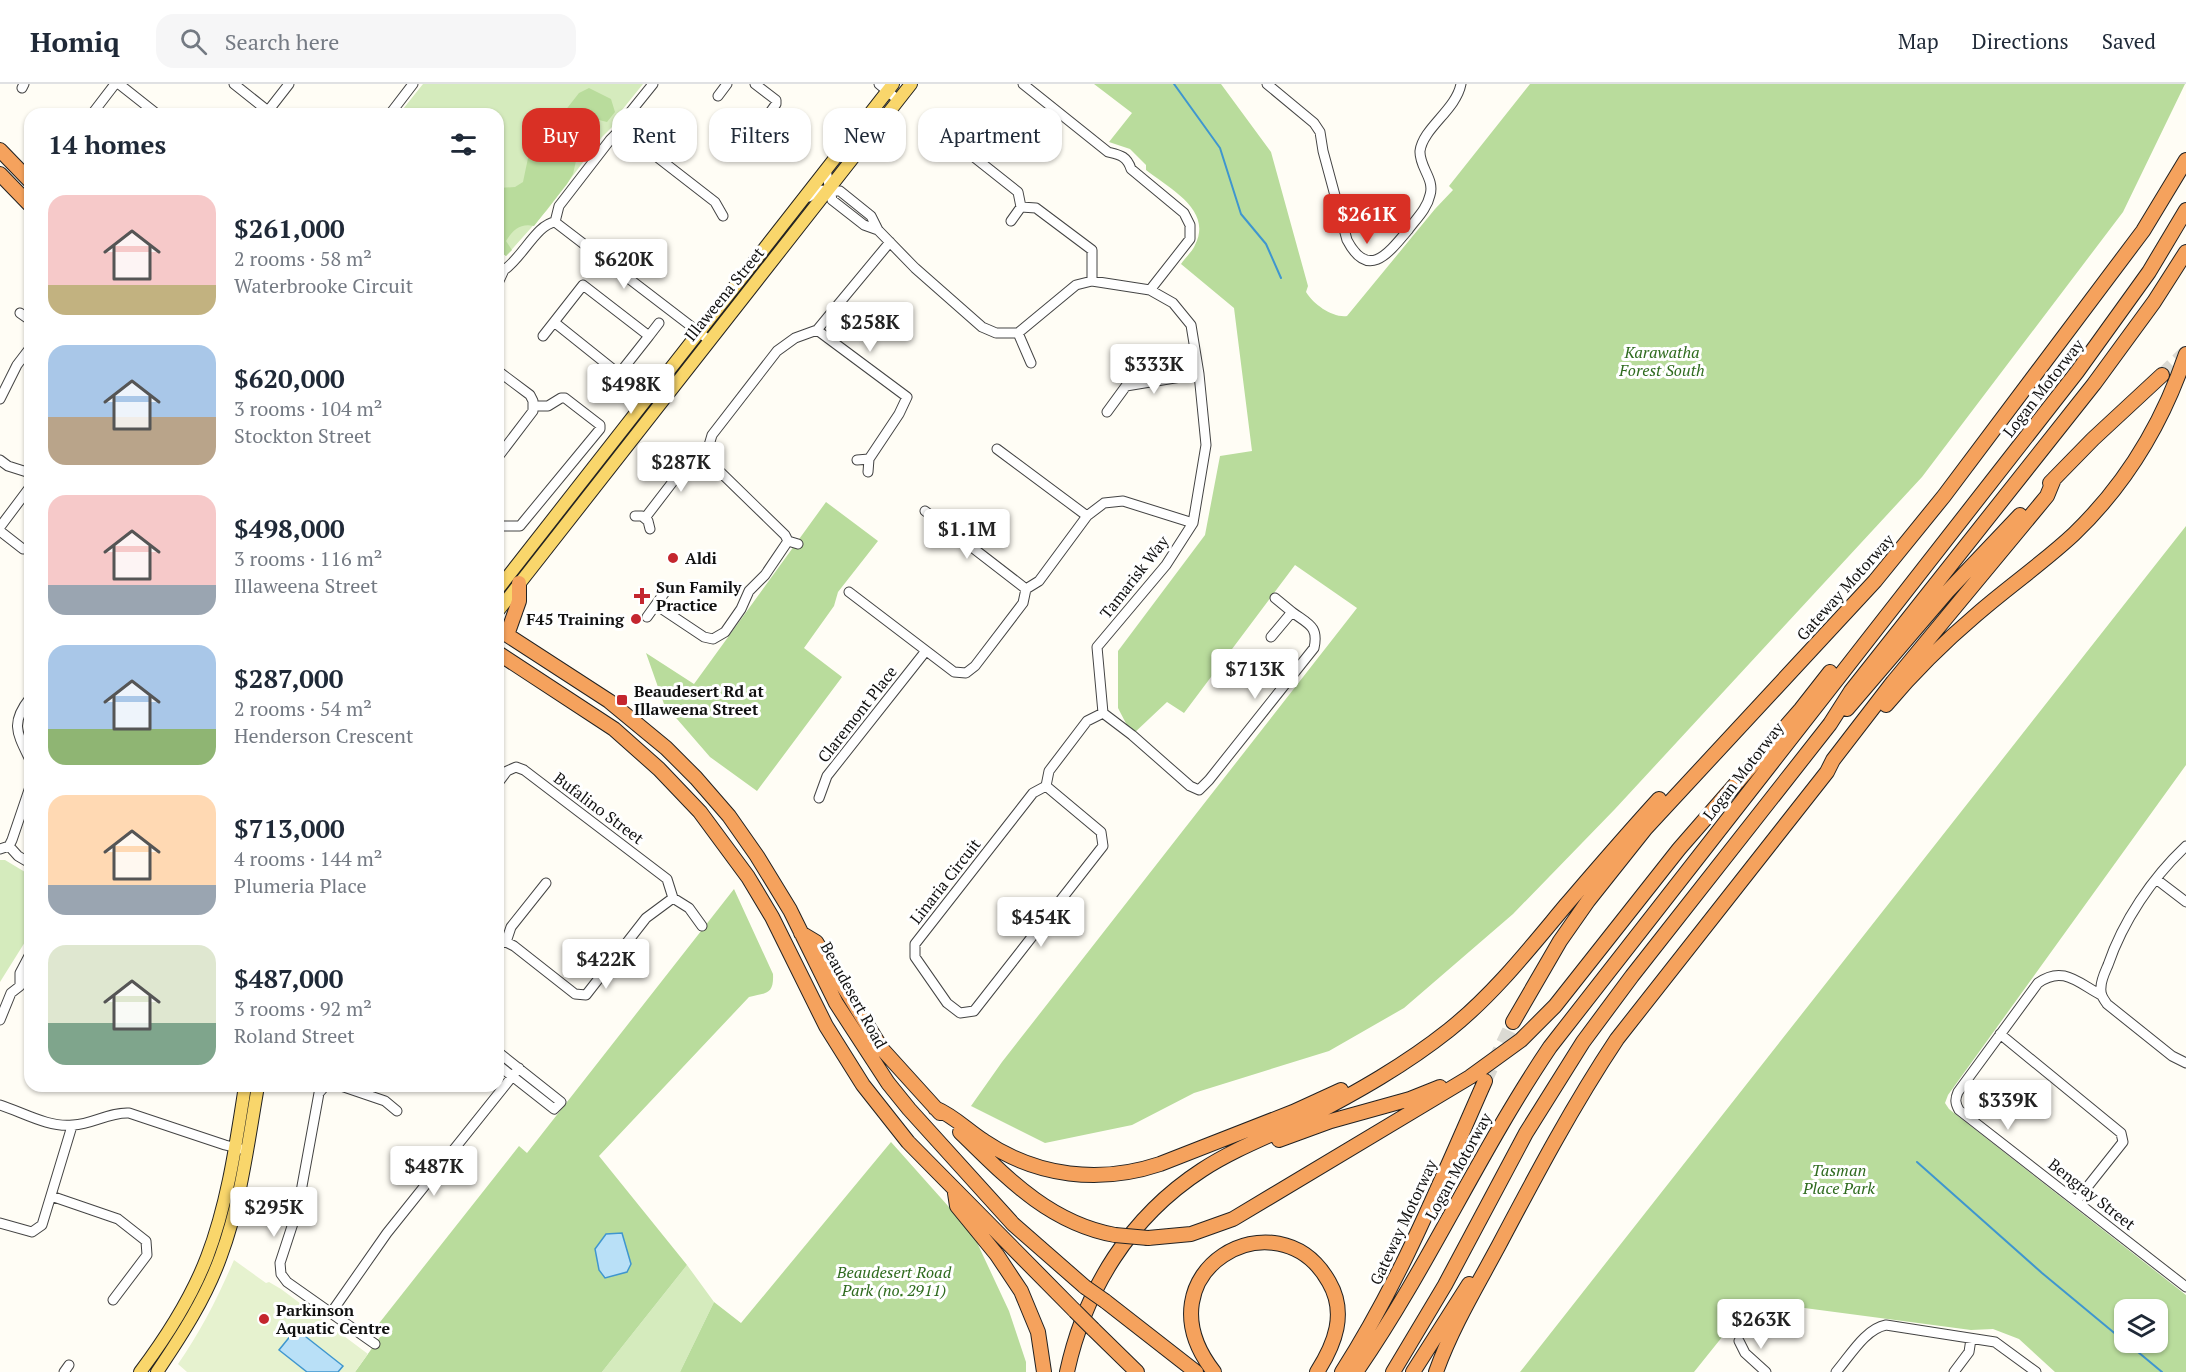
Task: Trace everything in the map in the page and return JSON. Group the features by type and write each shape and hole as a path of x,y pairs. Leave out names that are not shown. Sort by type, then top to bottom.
{"highway":[{"path":"0,150 24,175"},
{"name":"Gateway Motorway","path":"1513,1022 1560,941 1588,901 1646,828 1847,612 1916,532 2143,231 2186,160"},
{"path":"0,174 24,199"},
{"name":"Logan Motorway","path":"1356,1372 1417,1275 1502,1121 1550,1047 2104,336 2149,272 2186,210"},
{"path":"1393,1372 1440,1294 1526,1133 1578,1050 1632,976 1830,724 1851,690 2094,384 2154,302 2186,252"},
{"path":"1827,772 1930,657 1975,615 2057,549 2105,501 2134,461 2158,421 2169,400 2186,354"},
{"path":"1830,724 1851,705 1947,592 2054,479 2162,375"},
{"path":"1436,1372 1452,1334 1555,1138 1617,1039 1827,772 1893,682 2047,496 2054,479"},
{"path":"504,628 519,601 519,584"},
{"path":"801,933 816,942 882,1049 935,1108 1031,1199 1080,1226 1115,1235 1148,1238 1191,1234 1233,1219 1470,1077 1521,1040 1555,1006 1656,877 1801,709 1858,637 1884,618"},
{"name":"Beaudesert Road","path":"504,633 609,701 682,763 743,836 776,886 851,1028 902,1100 1013,1224 1085,1287 1196,1372"},
{"path":"504,658 614,729 651,761 700,812 748,877 772,917 826,1026 863,1085 908,1142 1137,1372"},
{"path":"1067,1372 1077,1331 1097,1285 1134,1230 1160,1203 1184,1183 1219,1160 1340,1101 1405,1063 1450,1029 1480,1003 1510,972 1604,861 1683,774 1701,767"},
{"path":"935,1108 948,1113 999,1151 1029,1165 1074,1174 1124,1173 1160,1164 1252,1128 1324,1098 1388,1065 1405,1063"},
{"path":"1251,1143 1268,1144 1331,1121 1410,1099 1460,1077 1470,1077"},
{"name":"Gateway Motorway","path":"1342,1372 1378,1313 1404,1264 1485,1081"},
{"path":"954,1190 957,1206 997,1255 1021,1291 1038,1332 1044,1372"},
{"path":"1214,1372 1199,1352 1193,1338 1191,1316 1194,1292 1200,1280 1217,1260 1240,1247 1264,1242 1285,1245 1306,1255 1324,1272 1331,1285 1336,1298 1338,1325 1330,1351 1317,1372"},
{"path":"1413,1372 1477,1272 1489,1264"}],"main road":[{"name":"Illaweena Street","path":"504,581 638,411 818,203 834,193 841,173 911,84"},
{"name":"Illaweena Street","path":"504,603 649,417 704,336 886,86"},
{"path":"638,411 649,417"},
{"path":"157,1372 202,1301 221,1257 234,1216 245,1092"},
{"path":"140,1372 182,1311 207,1258 256,1092"}],"street":[{"path":"97,108 117,84 149,108"},
{"path":"234,84 262,108"},
{"path":"270,108 290,84"},
{"path":"395,108 413,84"},
{"path":"634,108 653,84"},
{"path":"718,96 727,84"},
{"path":"1023,84 1108,152 1123,156 1128,160 1131,169 1185,213 1190,225 1190,239 1150,290"},
{"path":"1267,84 1314,123 1320,132 1347,240 1353,252 1365,259 1376,261 1390,253 1424,209 1431,194 1431,182 1420,151 1426,138 1459,96 1461,84"},
{"path":"762,86 776,100 773,108"},
{"path":"886,86 898,100"},
{"path":"555,222 559,207 612,138"},
{"path":"663,162 715,202 723,216"},
{"path":"980,162 1018,192 1021,207 1011,221"},
{"path":"826,170 834,193 864,225 878,230 915,268 982,327 996,333 1018,333 1076,285 1092,280 1092,250 1036,208 1021,207"},
{"path":"798,205 818,190 834,193"},
{"path":"504,267 514,263 542,228 548,223 555,222 704,336"},
{"path":"798,544 788,541 785,535 712,464 707,452 712,435 777,351 795,338 817,330 890,242"},
{"name":"Tamarisk Way","path":"1092,280 1150,290 1173,303 1191,325 1199,374 1206,445 1193,523 1166,565 1097,647 1103,713"},
{"path":"543,336 583,285 649,336"},
{"path":"20,313 24,316"},
{"path":"554,322 619,374"},
{"path":"609,389 659,323"},
{"path":"817,330 907,397 899,414 869,459 868,472"},
{"path":"1018,333 1031,363"},
{"path":"0,399 24,356"},
{"path":"1107,412 1126,386 1199,374"},
{"path":"504,376 530,395 533,406 533,411 504,449"},
{"path":"504,526 520,526 600,429 600,425 565,399 561,398 548,406 533,406"},
{"path":"997,450 1087,516"},
{"path":"645,518 678,475 709,458"},
{"path":"857,460 869,459"},
{"path":"0,460 8,466 24,471"},
{"path":"23,549 0,529 24,495"},
{"path":"849,592 954,672 966,673 975,666 1023,603 1026,589 1039,581 1087,516 1104,502 1123,501 1193,523"},
{"path":"925,511 1026,589"},
{"path":"635,516 645,518 650,529"},
{"path":"656,605 704,637 713,639 719,637 741,609 749,591 765,575 788,541"},
{"path":"647,617 665,592"},
{"path":"1103,713 1191,786 1199,790 1314,648 1316,637 1314,628 1275,598"},
{"path":"1271,637 1292,612"},
{"name":"Claremont Place","path":"819,798 827,776 925,651"},
{"path":"24,706 16,721 18,734 24,747"},
{"name":"Linaria Circuit","path":"1046,786 1049,771 1087,721 1103,713"},
{"name":"Bufalino Street","path":"504,775 516,767 524,770 666,879 673,898 689,908 702,926"},
{"name":"Linaria Circuit","path":"1046,786 1101,832 1102,846 974,1011 960,1012 947,1003 915,957 915,944 1033,793 1046,786"},
{"path":"24,801 4,848 24,860"},
{"path":"2186,846 2156,879 2123,929 2112,952 2101,985 2101,995 2107,1004 2172,1056 2186,1061"},
{"path":"2156,879 2186,902"},
{"path":"504,939 511,927 546,883"},
{"path":"504,944 514,946 575,994 586,995 646,918 673,898"},
{"path":"24,965 20,973 24,985"},
{"name":"Bengray Street","path":"2101,995 2068,976 2058,974 2048,976 2038,983 1958,1092 1955,1098 1956,1105 1959,1110 2185,1283"},
{"path":"0,1020 11,993 24,988"},
{"path":"2000,1034 2121,1133 2123,1142 2077,1200"},
{"path":"504,1057 561,1102 554,1109 504,1070"},
{"path":"504,1088 519,1068"},
{"path":"320,1092 298,1208 280,1263 281,1274 287,1282 375,1344"},
{"path":"359,1092 385,1101 397,1111"},
{"path":"331,1313 364,1269 387,1233 501,1092"},
{"path":"0,1105 56,1124 72,1126 117,1112 129,1113 241,1149"},
{"path":"0,1223 32,1232 42,1224 72,1126"},
{"path":"51,1196 118,1219 146,1241 147,1255 113,1300"},
{"path":"1836,1372 1876,1327 1886,1325 1995,1342 2036,1372"},
{"path":"1954,1372 1969,1352 1971,1339"},
{"path":"1739,1341 1745,1353 1766,1372"}],"green space":[{"path":"423,84 643,84 624,108 612,108 612,127 600,140 600,108 522,108 522,162 583,162 547,210 506,256 504,254 504,108 404,108"},
{"name":"Karawatha Forest South","path":"1094,84 1221,84 1271,152 1308,286 1306,292 1324,310 1336,315 1347,316 1453,190 1449,186 1530,84 2185,84 2123,212 1922,477 1615,809 1513,914 1404,1008 1329,1051 1194,1093 1132,1125 1045,1143 971,1106 1002,1062 1357,608 1295,565 1184,713 1167,702 1132,735 1118,708 1118,651 1205,535 1220,456 1252,451 1234,308 1181,264 1195,245 1199,233 1194,211 1177,193 1146,170 1146,165 1130,149 1109,142 1132,113"},
{"path":"589,88 611,99 614,108 607,122 600,120 600,108 567,108 579,93"},
{"path":"527,162 576,162 573,174 567,184 534,226 517,228 511,234 506,241 512,250 506,256 504,254 504,188 515,187 523,182"},
{"path":"826,502 878,541 838,592 834,606 804,648 842,677 757,791 710,757 664,704 646,653 694,684"},
{"name":"Tasman Place Park","path":"2186,526 2186,765 1948,1095 1945,1103 1949,1109 2186,1295 2186,1372 2055,1372 2019,1339 1993,1329 1971,1330 1751,1301 1694,1372 1520,1372"},
{"path":"0,860 5,860 24,871 24,944 0,982"},
{"path":"734,889 773,974 772,986 764,994 749,997 599,1156 687,1265 602,1372 355,1372 380,1337 373,1331 519,1146 527,1153"},
{"name":"Beaudesert Road Park (no. 2911)","path":"891,1142 973,1234 1009,1311 1026,1362 1026,1372 680,1372 714,1302 741,1323"},
{"name":"Parkinson Aquatic Centre","path":"234,1260 266,1283 269,1282 281,1289 368,1354 355,1372 187,1372 178,1364 209,1314"},
{"path":"687,1265 714,1302 680,1372 602,1372"}],"water":[{"path":"622,1233 631,1264 627,1272 605,1278 599,1270 595,1249 606,1234"},
{"path":"296,1329 343,1366 338,1372 307,1372 279,1350"}],"waterway":[{"path":"1174,84 1220,148 1241,214 1266,244 1281,278"},
{"path":"1917,1162 2042,1273 2114,1333"},
{"path":"2139,1353 2162,1372"}],"tunnel":[{"path":"2162,375 2186,352"},
{"path":"1485,1081 1513,1022"}],"place":[{"name":"Aldi","path":"673,558"},
{"name":"Sun Family Practice","path":"642,596"},
{"name":"F45 Training","path":"636,619"},
{"name":"Beaudesert Rd at Illaweena Street","path":"622,700"},
{"name":"Parkinson Aquatic Centre","path":"264,1319"}]}
